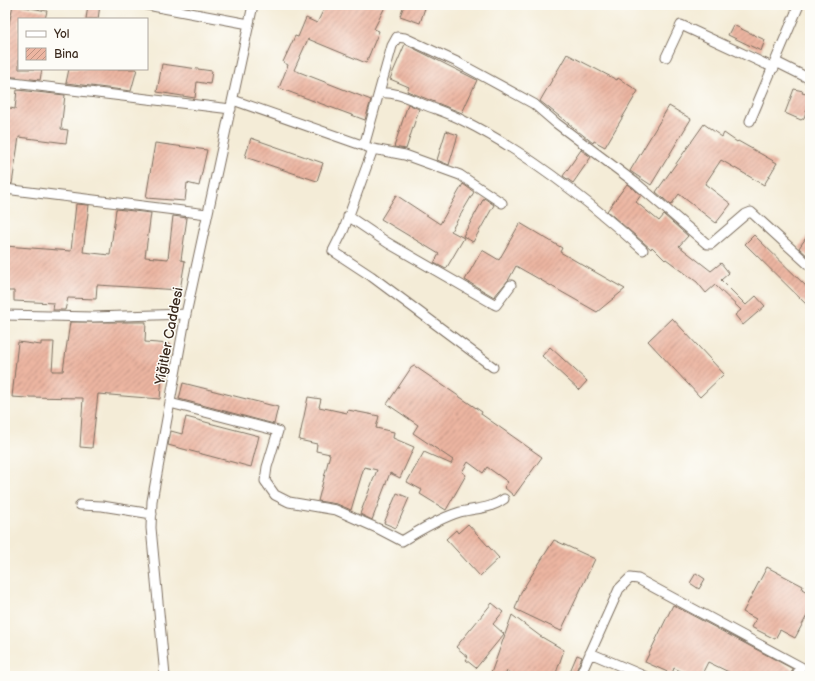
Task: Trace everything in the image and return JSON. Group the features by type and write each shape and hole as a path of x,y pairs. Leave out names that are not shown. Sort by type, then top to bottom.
{"street":[{"path":"147,5 249,24"},
{"name":"Yiğitler Caddesi","path":"165,676 151,528 152,501 186,314 253,5"},
{"path":"750,121 775,65 799,5"},
{"path":"666,58 682,25 810,79"},
{"path":"493,367 371,276 334,251 348,216 368,148 379,93 392,46 397,37 405,38 457,62 534,104 556,123 637,184 707,244 711,244 746,214 751,212 810,266"},
{"path":"5,82 232,105 368,148 406,155 460,175 502,203"},
{"path":"379,93 390,92 410,99 462,119 489,135 562,184 617,226 643,250"},
{"path":"5,189 207,214"},
{"path":"348,216 388,243 496,305 511,285"},
{"path":"5,315 93,317 186,314"},
{"path":"170,403 278,432 267,467 265,481 275,495 289,502 336,510 402,541 420,530 459,513 495,506 504,499"},
{"path":"80,505 102,506 152,514"},
{"path":"580,676 619,589 630,578 638,579 801,667 796,676"},
{"path":"590,653 644,676"}],"building":[{"path":"13,5 47,11 45,18 18,18 18,70 42,70 40,80 5,76 5,43"},
{"path":"88,5 100,5 98,18 86,18"},
{"path":"326,5 386,5 374,29 379,31 366,63 308,39 294,70 371,100 365,120 279,88 288,65 283,62 295,36 298,37 306,18 317,23"},
{"path":"404,5 426,5 420,23 400,16"},
{"path":"733,25 765,40 761,51 728,35"},
{"path":"405,44 477,80 462,113 407,91 409,87 390,79"},
{"path":"567,54 617,80 618,78 638,91 605,147 594,141 593,143 540,101"},
{"path":"162,64 212,71 210,84 197,82 195,98 157,92"},
{"path":"69,70 137,70 131,91 66,83"},
{"path":"794,89 803,91 802,93 810,95 804,118 801,120 785,113"},
{"path":"17,90 65,95 61,129 68,130 66,143 19,137 12,184 5,183 5,140 8,120 5,119 5,107 15,109"},
{"path":"408,104 419,109 406,149 394,147"},
{"path":"669,106 691,119 651,185 630,171"},
{"path":"704,124 722,137 724,133 737,142 738,141 777,163 764,185 721,160 705,184 731,204 716,223 679,194 671,205 656,192"},
{"path":"446,131 458,135 449,165 437,160"},
{"path":"251,138 323,163 317,181 245,157"},
{"path":"155,143 207,150 199,186 187,183 185,201 146,198"},
{"path":"581,150 591,157 573,183 563,176"},
{"path":"463,184 474,192 451,231 464,238 446,269 434,263 439,254 381,219 396,195 440,224"},
{"path":"627,184 641,195 636,202 659,221 664,215 688,236 679,246 711,271 721,263 729,273 721,280 746,305 756,296 765,306 743,325 735,315 741,310 715,285 706,293 697,282 666,259 665,260 652,247 651,249 607,211"},
{"path":"484,198 494,205 473,242 463,236"},
{"path":"76,204 89,205 83,252 110,255 116,209 151,213 145,257 168,259 173,216 187,218 181,260 185,261 180,290 97,285 96,299 68,298 65,310 53,310 54,303 14,301 14,291 5,291 5,246 71,251"},
{"path":"520,223 562,248 560,252 625,289 597,312 516,266 509,279 494,297 465,280 482,250 499,260"},
{"path":"810,232 810,258 799,248"},
{"path":"754,235 810,290 810,308 745,244"},
{"path":"672,318 724,374 700,397 648,341"},
{"path":"70,322 146,322 145,342 170,344 169,357 166,357 165,377 162,376 160,399 98,394 92,448 80,447 83,398 12,397 18,342 41,345 41,342 54,342 52,371 63,371"},
{"path":"550,347 587,381 579,390 542,356"},
{"path":"413,365 482,412 481,414 542,457 514,496 504,487 508,482 487,467 483,473 468,462 462,472 466,475 446,510 420,494 422,490 407,482 424,452 451,464 453,460 413,433 418,425 387,404"},
{"path":"183,383 278,407 274,424 179,399"},
{"path":"308,397 321,399 319,407 347,413 348,410 379,416 376,428 394,432 393,438 414,447 400,478 390,473 372,520 360,514 377,470 364,467 351,510 337,504 318,501 330,454 316,451 317,444 299,440"},
{"path":"186,417 259,436 251,467 168,445 171,431 182,434"},
{"path":"397,493 409,498 396,528 384,523"},
{"path":"468,524 499,558 480,576 446,539 456,530 458,533"},
{"path":"554,540 595,559 561,631 515,609 521,592"},
{"path":"767,567 803,586 802,589 810,594 810,610 795,638 780,630 775,639 751,627 756,619 743,612"},
{"path":"696,573 705,579 699,589 690,583"},
{"path":"492,603 503,612 493,624 504,634 476,668 466,660 468,657 456,647"},
{"path":"673,605 793,669 790,676 737,676 708,662 701,676 691,676 674,668 672,674 645,662"},
{"path":"512,615 540,636 564,650 555,676 515,676 507,671 505,676 490,676"},
{"path":"577,655 582,657 574,676 568,676"}]}
